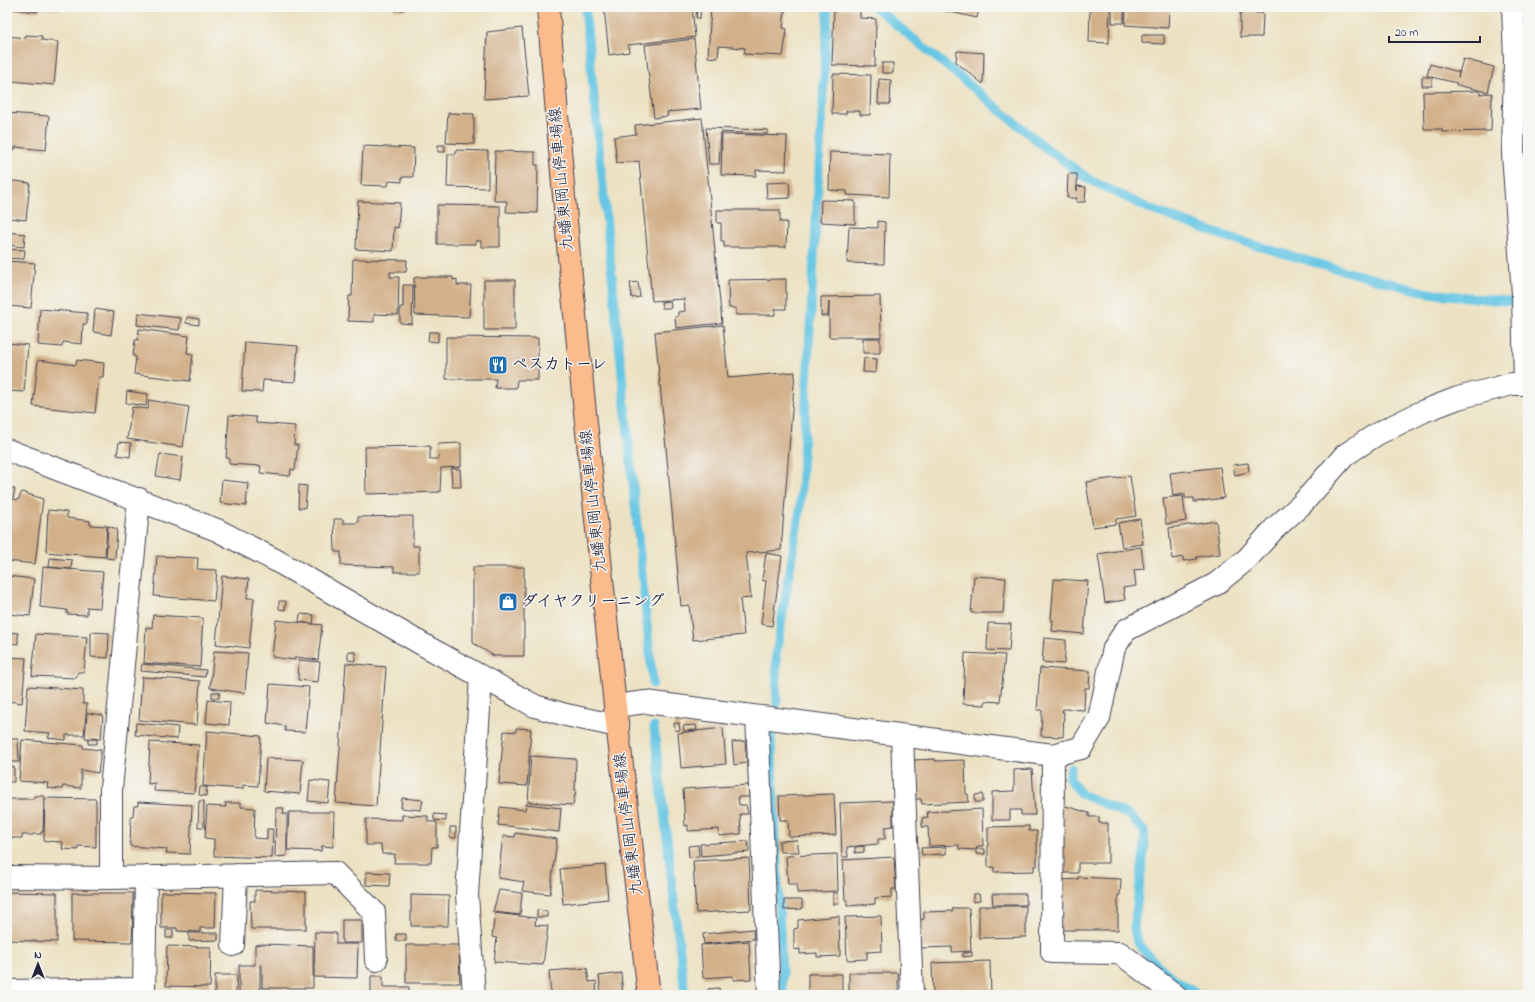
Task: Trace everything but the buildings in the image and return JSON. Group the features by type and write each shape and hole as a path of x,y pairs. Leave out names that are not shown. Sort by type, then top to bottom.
{"main road":[{"name":"九蟠東岡山停車場線","path":"548,7 569,256 616,716 649,995"}],"street":[{"path":"7,450 139,499 230,537 278,561 534,706 566,715 616,716 646,702 1053,755 1081,748 1100,718 1114,648 1126,630 1216,584 1247,559 1274,529 1302,504 1345,455 1376,434 1424,411 1458,398 1512,384 1527,384 1513,154 1515,60 1513,7"},
{"path":"111,878 111,789 139,499"},
{"path":"474,995 467,895 481,676"},
{"path":"757,717 769,995"},
{"path":"902,736 912,995"},
{"path":"1053,755 1052,952 1120,953 1175,995"},
{"path":"7,877 111,878 336,874 374,912 376,960"},
{"path":"233,945 236,876"},
{"path":"7,991 144,989 146,877"}],"waterway":[{"path":"585,7 653,684"},
{"path":"777,705 776,655 800,509 828,7"},
{"path":"875,7 1046,148 1090,180 1152,210 1227,237 1333,268 1428,293 1524,303"},
{"path":"654,727 685,995"},
{"path":"771,735 783,995"},
{"path":"1071,768 1069,778 1081,794 1129,815 1144,831 1145,844 1134,928 1138,943 1158,966 1183,985 1200,995"}],"place":[{"name":"ペスカトーレ","path":"498,365"},
{"name":"ダイヤクリーニング","path":"508,602"}]}
